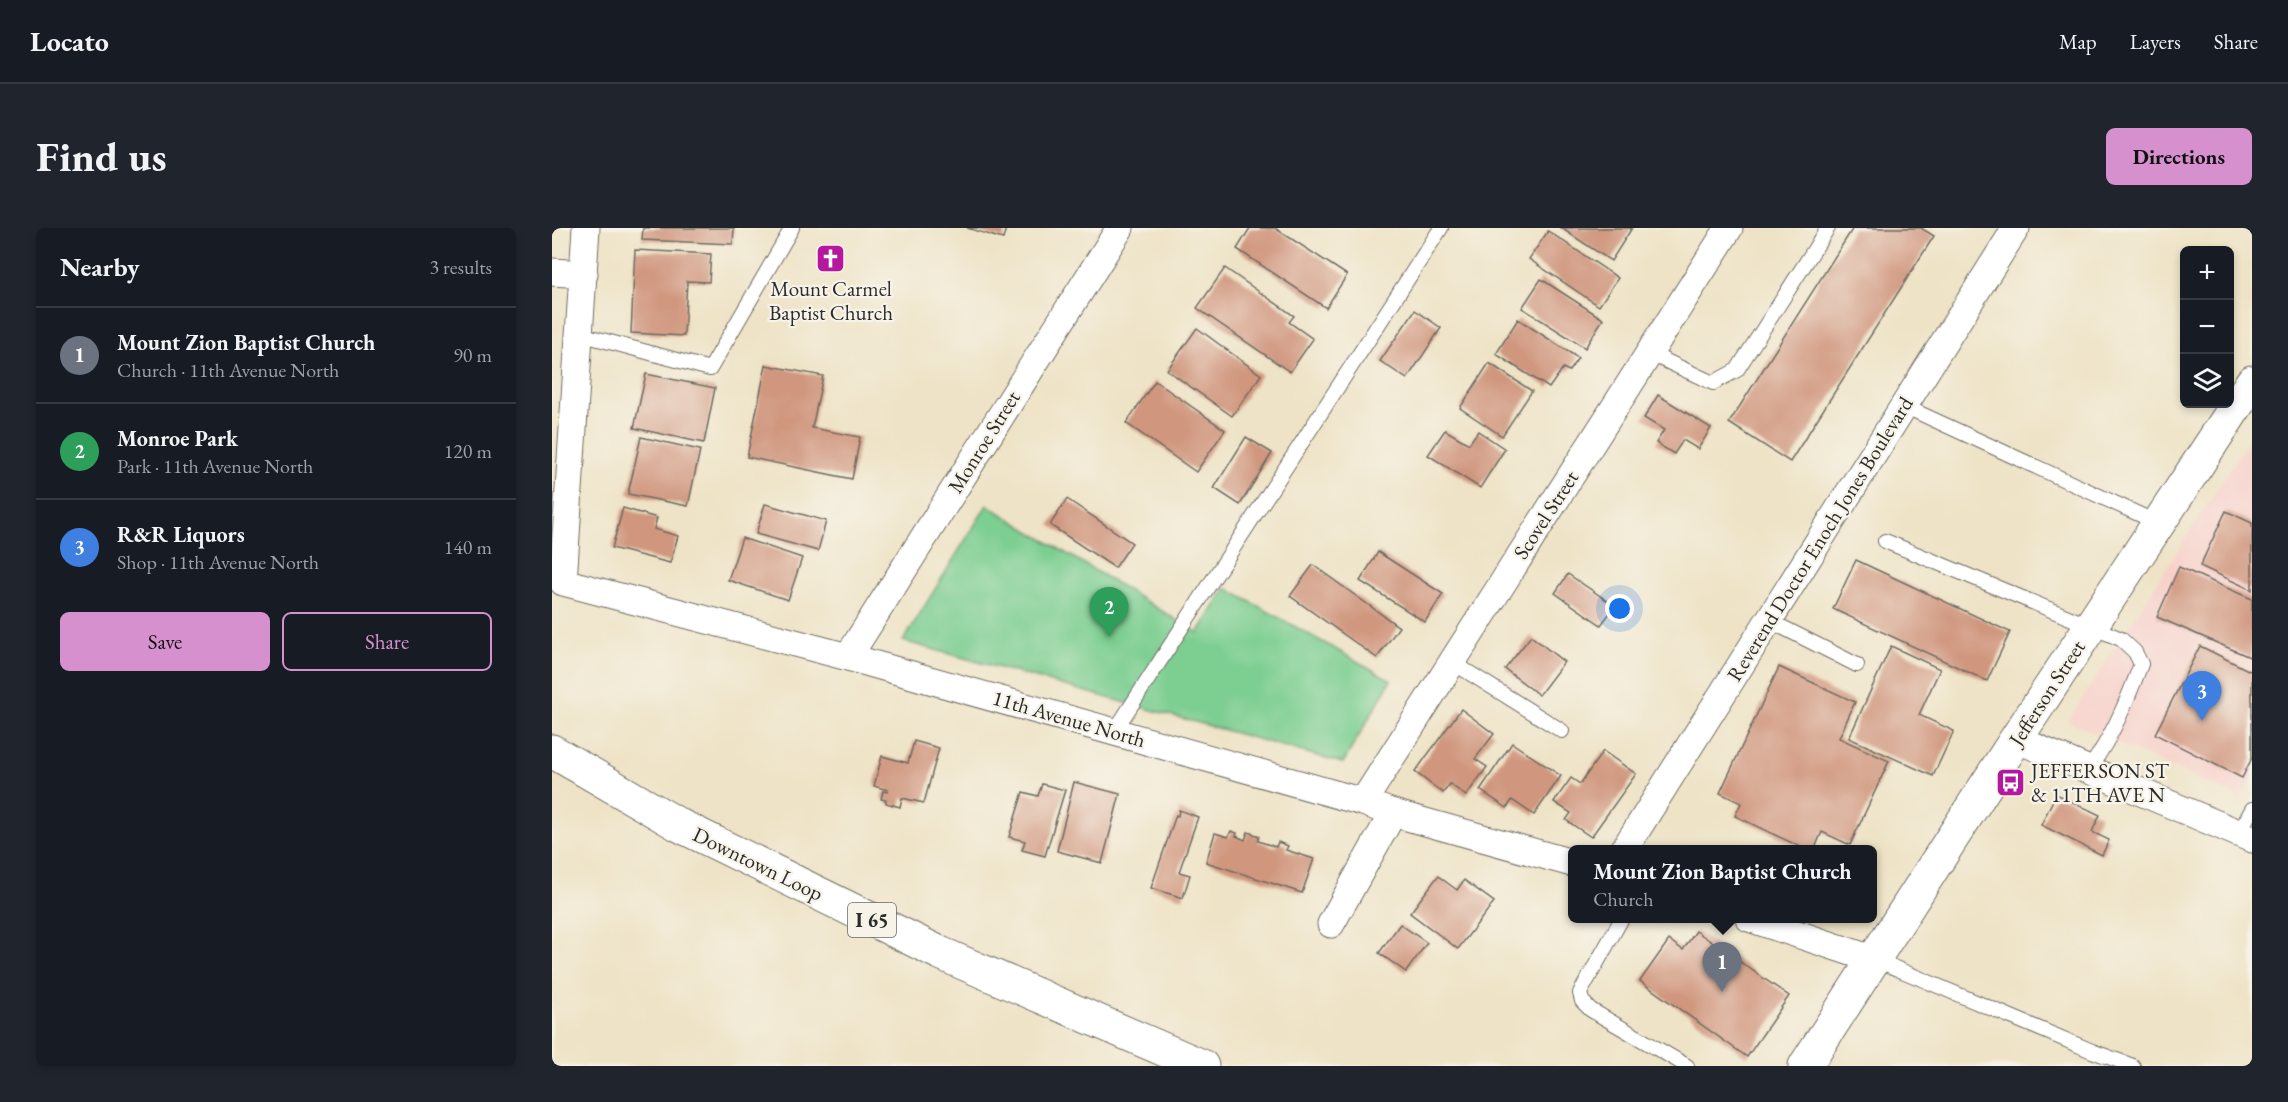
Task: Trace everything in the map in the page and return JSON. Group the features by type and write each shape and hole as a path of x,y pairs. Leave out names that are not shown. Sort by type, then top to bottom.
{"main road":[{"name":"Jefferson Street","path":"1805,1066 1872,958 2252,382"},
{"name":"Downtown Loop","path":"552,751 680,825 940,953 1202,1066"}],"street":[{"path":"580,334 586,228"},
{"name":"Monroe Street","path":"848,657 1120,228"},
{"name":"Scovel Street","path":"1363,801 1729,228"},
{"name":"Reverend Doctor Enoch Jones Boulevard","path":"1627,845 2016,228"},
{"path":"552,272 584,274"},
{"name":"11th Avenue North","path":"580,334 563,582 848,657 1363,801 1393,813 1568,862"},
{"path":"2016,739 2246,836"},
{"path":"1331,924 1393,813"},
{"path":"1764,923 1872,958"}],"lane":[{"path":"580,334 710,369 792,228"},
{"path":"1114,732 1441,228"},
{"path":"1649,354 1713,383 1737,370 1828,228"},
{"path":"1904,406 2159,523"},
{"path":"1885,541 2121,639 2135,652 2141,664 2128,697 2104,748 2088,770"},
{"path":"1768,621 1857,665"},
{"path":"1452,662 1562,731"},
{"path":"2246,836 2252,809"},
{"path":"1619,923 1580,993 1582,1000 1591,1010 1687,1066"},
{"path":"1872,958 2092,1051 2133,1066"}],"shaded area":[{"path":"2252,435 2252,779 2240,798 2068,721"}],"green space":[{"path":"987,505 1198,633 1226,588 1391,680 1343,763 903,641"}],"building":[{"path":"643,228 734,228 733,244 642,240"},
{"path":"967,228 1006,228 1003,239"},
{"path":"1250,228 1275,228 1347,275 1326,308 1237,249"},
{"path":"1561,228 1632,228 1611,261"},
{"path":"1853,228 1921,228 1934,236 1790,462 1729,423"},
{"path":"1548,231 1618,278 1599,306 1529,259"},
{"path":"635,250 711,254 709,282 687,281 684,336 631,333"},
{"path":"1225,268 1294,316 1289,322 1313,339 1290,372 1197,308"},
{"path":"1541,279 1603,319 1585,348 1522,308"},
{"path":"1415,310 1441,328 1407,379 1380,361"},
{"path":"1518,319 1578,358 1569,371 1563,368 1549,388 1496,354"},
{"path":"1197,328 1261,375 1232,416 1167,370"},
{"path":"1489,363 1532,391 1502,436 1460,408"},
{"path":"766,365 823,376 812,428 860,437 852,479 747,457"},
{"path":"646,374 715,388 704,443 634,428"},
{"path":"1155,381 1225,430 1196,472 1126,423"},
{"path":"1658,395 1711,428 1698,449 1683,440 1674,454 1656,443 1664,430 1644,418"},
{"path":"1445,430 1469,444 1478,431 1505,449 1480,488 1428,455"},
{"path":"641,437 700,450 688,506 628,494"},
{"path":"1246,437 1272,453 1240,505 1214,488"},
{"path":"1067,499 1132,543 1115,568 1050,525"},
{"path":"765,504 826,521 818,551 756,534"},
{"path":"623,508 657,518 654,529 678,536 670,563 612,548"},
{"path":"2226,511 2252,523 2252,590 2200,566"},
{"path":"742,538 802,558 788,600 728,580"},
{"path":"1378,552 1443,594 1425,622 1360,581"},
{"path":"1856,560 2010,632 1987,681 1833,609"},
{"path":"1313,565 1399,627 1377,658 1290,596"},
{"path":"2179,567 2252,599 2252,658 2157,617"},
{"path":"1568,574 1615,606 1601,625 1555,593"},
{"path":"1531,636 1564,662 1539,695 1505,669"},
{"path":"1891,646 1940,669 1919,715 1954,731 1933,776 1849,738"},
{"path":"2200,646 2252,672 2252,758 2242,778 2155,734"},
{"path":"1779,667 1855,702 1839,738 1889,761 1850,845 1822,832 1816,845 1796,845 1735,816 1741,803 1720,793"},
{"path":"1461,709 1494,734 1475,759 1487,767 1466,796 1450,784 1443,793 1415,772"},
{"path":"914,741 939,748 924,803 902,798 900,807 886,803 886,800 881,799 883,791 888,790 874,786 882,756 908,763"},
{"path":"1512,743 1561,776 1534,815 1512,800 1507,808 1480,790"},
{"path":"1603,751 1636,774 1591,837 1566,820 1571,813 1554,802 1571,778 1580,784"},
{"path":"1074,782 1120,794 1102,863 1057,851"},
{"path":"1042,784 1065,790 1045,856 1022,850 1025,841 1009,837 1023,792 1038,796"},
{"path":"2056,794 2100,815 2092,832 2109,840 2102,855 2041,825"},
{"path":"1179,810 1198,817 1179,872 1190,875 1183,898 1151,888"},
{"path":"1231,831 1245,840 1248,832 1259,836 1258,841 1276,847 1278,842 1288,846 1286,850 1314,859 1302,893 1206,862 1215,833 1228,837"},
{"path":"1438,876 1457,890 1464,880 1494,902 1458,949 1410,913"},
{"path":"1400,924 1427,943 1406,972 1379,953"},
{"path":"1696,931 1789,996 1747,1057 1640,981 1669,940 1683,950"}],"place":[{"name":"Mount Carmel Baptist Church","path":"831,258"},
{"name":"Monroe Park","path":"1109,637"},
{"name":"R&R Liquors","path":"2202,721"},
{"name":"JEFFERSON ST & 11TH AVE N","path":"2010,783"},
{"name":"Mount Zion Baptist Church","path":"1722,992"}]}
